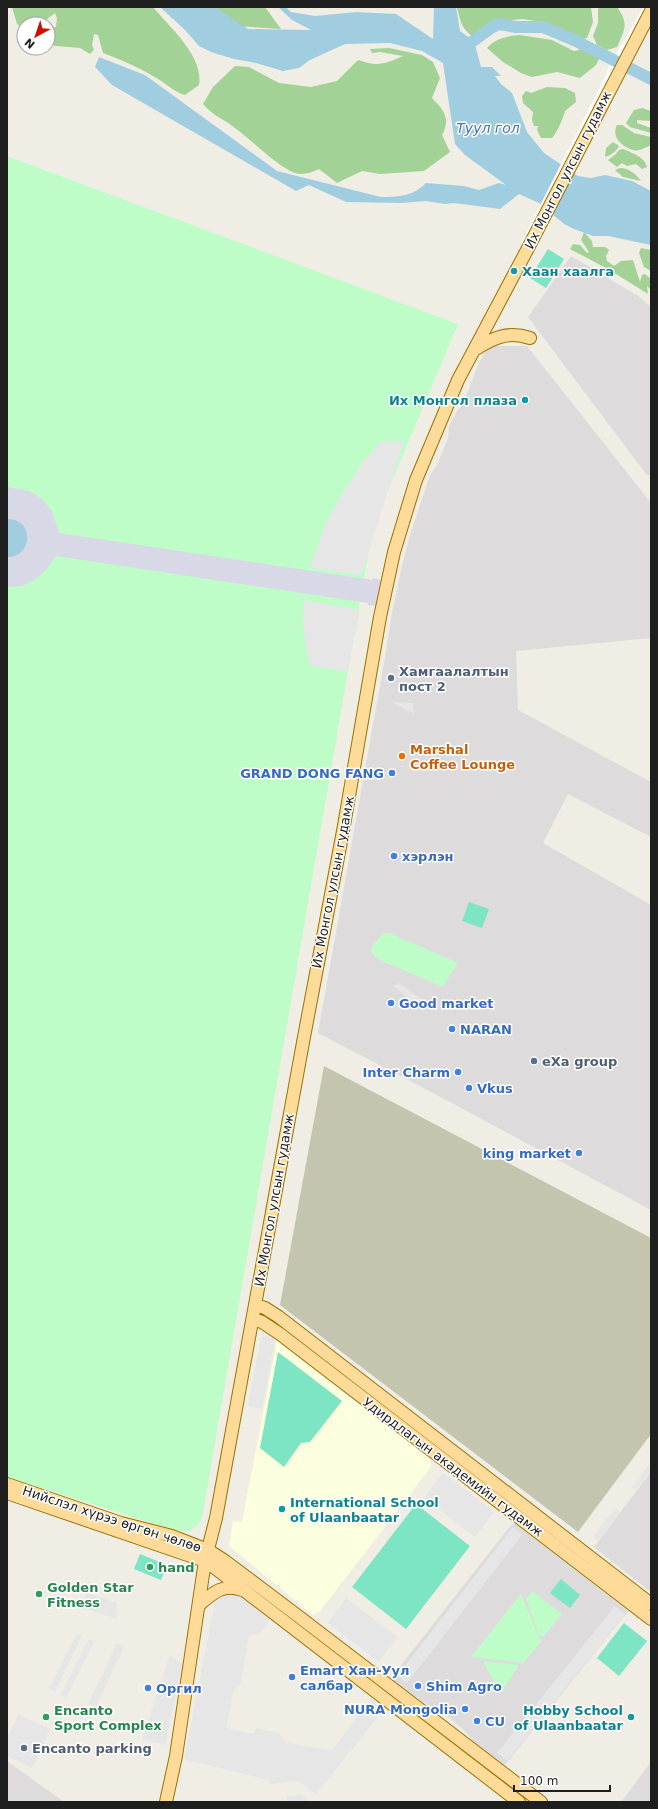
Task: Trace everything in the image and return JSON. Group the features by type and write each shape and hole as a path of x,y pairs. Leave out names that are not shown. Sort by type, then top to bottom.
{"main road":[{"name":"Их Монгол улсын гудамж","path":"166,1802 176,1756 206,1555 216,1518 391,565 409,502 426,454 451,394 473,350 528,250 651,11"},
{"path":"473,350 498,336 516,335 530,338"},
{"name":"Удирдлагын академийн гудамж","path":"255,1305 265,1308 278,1317 651,1604"},
{"name":"Удирдлагын академийн гудамж","path":"253,1319 262,1322 280,1334 651,1619"},
{"name":"Нийслэл хүрээ өргөн чөлөө","path":"7,1484 121,1523 172,1536 206,1555 245,1592 519,1802"},
{"name":"Нийслэл хүрээ өргөн чөлөө","path":"7,1493 225,1561 541,1802"},
{"path":"172,1536 192,1541 200,1539 209,1532 216,1518"},
{"path":"199,1605 215,1591 224,1587 237,1588 245,1592"}],"shaded area":[{"path":"571,256 638,296 651,307 651,476 646,474 528,317"},
{"path":"488,346 527,346 651,503 651,638 516,651 518,710 651,782 651,837 568,794 543,843 651,905 651,1210 318,1033 392,613 401,570 410,535 430,475 437,465 448,438 449,426 457,411 463,404 478,365"},
{"path":"404,441 361,575 310,568 326,522 339,498 360,466 380,442"},
{"path":"7,487 29,491 42,499 52,511 59,533 372,580 373,578 381,580 375,606 368,605 368,603 56,556 47,569 36,579 22,586 7,587"},
{"path":"304,600 360,610 347,672 309,665 303,626"},
{"path":"391,702 413,703 414,714"},
{"path":"399,983 430,1004 429,1010 409,999 393,986"},
{"path":"324,1066 651,1238 651,1434 578,1532 280,1305"},
{"path":"268,1335 275,1339 262,1409 248,1406 261,1338"},
{"path":"277,1341 430,1459 431,1467 320,1611 313,1615 229,1546 233,1521 242,1522"},
{"path":"651,1462 651,1471 636,1490 632,1487"},
{"path":"651,1472 651,1592 594,1547"},
{"path":"443,1473 494,1512 475,1537 424,1498"},
{"path":"615,1508 620,1512 598,1541 593,1537"},
{"path":"515,1524 628,1611 505,1765 473,1741 466,1732 445,1714 434,1710 393,1680 394,1674 511,1525"},
{"path":"513,1527 522,1535 407,1683 397,1676"},
{"path":"225,1569 308,1628 526,1798 472,1761"},
{"path":"87,1593 117,1603 116,1619 81,1607"},
{"path":"225,1595 237,1595 270,1620 262,1631 249,1636 240,1685 234,1689 226,1728 254,1734 256,1728 279,1733 287,1743 332,1750 371,1699 383,1711 316,1794 298,1781 270,1784 269,1780 184,1759 216,1598"},
{"path":"346,1598 398,1637 379,1662 328,1623"},
{"path":"615,1606 625,1614 507,1761 497,1753"},
{"path":"77,1633 82,1636 55,1692 49,1689"},
{"path":"89,1639 94,1642 66,1698 61,1695"},
{"path":"117,1643 124,1646 96,1708 88,1704"},
{"path":"170,1655 183,1664 165,1745 142,1739"},
{"name":"Encanto parking","path":"18,1714 50,1729 33,1768 7,1756 7,1740"},
{"path":"7,1761 64,1802 7,1802"},
{"path":"651,1762 651,1802 621,1802"},
{"path":"300,1794 310,1802 287,1802 287,1796"}],"green space":[{"path":"12,7 153,7 191,53 199,74 199,85 185,95 177,92 144,71 103,53 98,35 94,34 92,45 94,50 90,54 80,48 56,46 57,18 55,13 51,16 16,16 16,21"},
{"path":"197,7 265,7 281,29 235,26"},
{"path":"457,7 591,7 593,22 587,38 583,39 547,23 523,19 492,22 472,36 463,27"},
{"path":"600,7 617,7 624,22 624,31 617,47 607,50 597,45 593,36 598,23 598,9"},
{"path":"520,35 552,40 574,51 579,50 577,44 583,45 592,51 599,59 596,65 580,78 557,72 532,77 521,73 503,62 487,48 502,38"},
{"path":"389,48 422,55 433,62 440,78 432,98 445,115 446,124 442,135 450,152 424,171 380,174 362,171 337,183 319,169 306,174 295,173 284,168 242,133 211,112 203,104 213,87 235,66 249,67 279,83 311,87 337,81 358,60 381,64 403,56 380,52 372,53 370,49"},
{"path":"547,87 565,88 575,93 576,102 565,111 560,125 552,138 541,138 537,130 538,126 534,126 532,120 533,112 523,103 522,96 526,91 531,93"},
{"path":"642,108 651,111 651,121 637,120 637,123 651,128 651,133 630,127 626,123 634,110"},
{"path":"617,125 622,125 634,133 651,137 651,145 638,150 625,147 615,134"},
{"path":"613,142 619,146 618,148 614,153 605,157 606,148"},
{"path":"623,149 641,158 647,167 642,169 636,164 627,166 622,163 617,167 608,160 619,150"},
{"path":"7,156 458,324 373,526 202,1518 198,1525 191,1530 185,1531 173,1530 7,1477"},
{"path":"620,168 632,172 641,181 623,177 615,170"},
{"path":"584,232 592,241 593,247 605,247 609,250 606,256 607,261 614,266 621,261 633,260 640,282 642,275 645,274 651,279 651,290 647,286 648,294 608,269 570,249 573,244 580,245 587,253 589,252 581,240"},
{"path":"641,248 651,250 651,271 644,267 639,253"},
{"path":"548,249 564,259 546,288 530,278"},
{"path":"469,902 489,909 482,928 462,921"},
{"path":"389,933 456,962 457,964 443,987 377,959 370,949 382,934"},
{"path":"278,1352 342,1401 310,1442 301,1443 284,1467 260,1448"},
{"path":"416,1504 470,1546 406,1629 352,1587"},
{"name":"hand","path":"140,1554 167,1565 161,1580 134,1569"},
{"path":"561,1579 580,1595 570,1608 550,1593"},
{"path":"532,1591 562,1614 543,1637 538,1633 526,1599"},
{"path":"521,1594 541,1642 523,1663 471,1657"},
{"path":"624,1623 647,1641 619,1676 597,1658"},
{"path":"483,1661 519,1665 500,1694"}],"water":[{"name":"Туул гол","path":"160,7 215,7 248,29 311,30 292,20 278,7 286,7 291,12 315,16 356,12 396,14 433,39 434,7 456,7 460,31 474,41 481,67 492,67 501,76 495,76 501,84 512,93 527,132 544,153 578,176 591,178 605,175 632,181 651,191 651,245 608,236 593,236 574,229 564,224 539,203 519,194 500,209 426,201 401,203 346,202 309,185 296,191 112,85 95,67 99,57 145,75 277,171 381,197 405,195 416,191 426,183 464,186 479,190 499,183 506,185 465,155 455,144 443,63 422,51 390,43 345,44 310,60 299,68 283,71 256,63 234,59 211,52 199,46 185,30"},
{"path":"7,519 16,520 22,525 26,531 27,538 26,545 22,551 16,555 7,557"}],"pier":[{"path":"643,7 651,7 651,26 615,91 534,250 530,247 527,250 521,243 607,73 610,62 625,40"}],"waterway":[{"name":"Туул гол","path":"459,45 469,44 499,24 516,27 543,27 576,41 651,79"}],"place":[{"name":"Хаан хаалга","path":"514,271"},
{"name":"Их Монгол плаза","path":"525,400"},
{"name":"Хамгаалалтын пост 2","path":"391,678"},
{"name":"Marshal Coffee Lounge","path":"402,756"},
{"name":"GRAND DONG FANG","path":"392,773"},
{"name":"хэрлэн","path":"394,856"},
{"name":"Good market","path":"391,1003"},
{"name":"NARAN","path":"452,1029"},
{"name":"eXa group","path":"534,1061"},
{"name":"Inter Charm","path":"458,1072"},
{"name":"Vkus","path":"469,1088"},
{"name":"king market","path":"579,1153"},
{"name":"International School of Ulaanbaatar","path":"282,1509"},
{"name":"hand","path":"150,1567"},
{"name":"Golden Star Fitness","path":"39,1594"},
{"name":"Emart Хан-Уул салбар","path":"292,1677"},
{"name":"Shim Agro","path":"418,1686"},
{"name":"Оргил","path":"148,1688"},
{"name":"NURA Mongolia","path":"465,1709"},
{"name":"Encanto Sport Complex","path":"46,1717"},
{"name":"Hobby School of Ulaanbaatar","path":"631,1717"},
{"name":"CU","path":"477,1721"},
{"name":"Encanto parking","path":"24,1748"}]}
